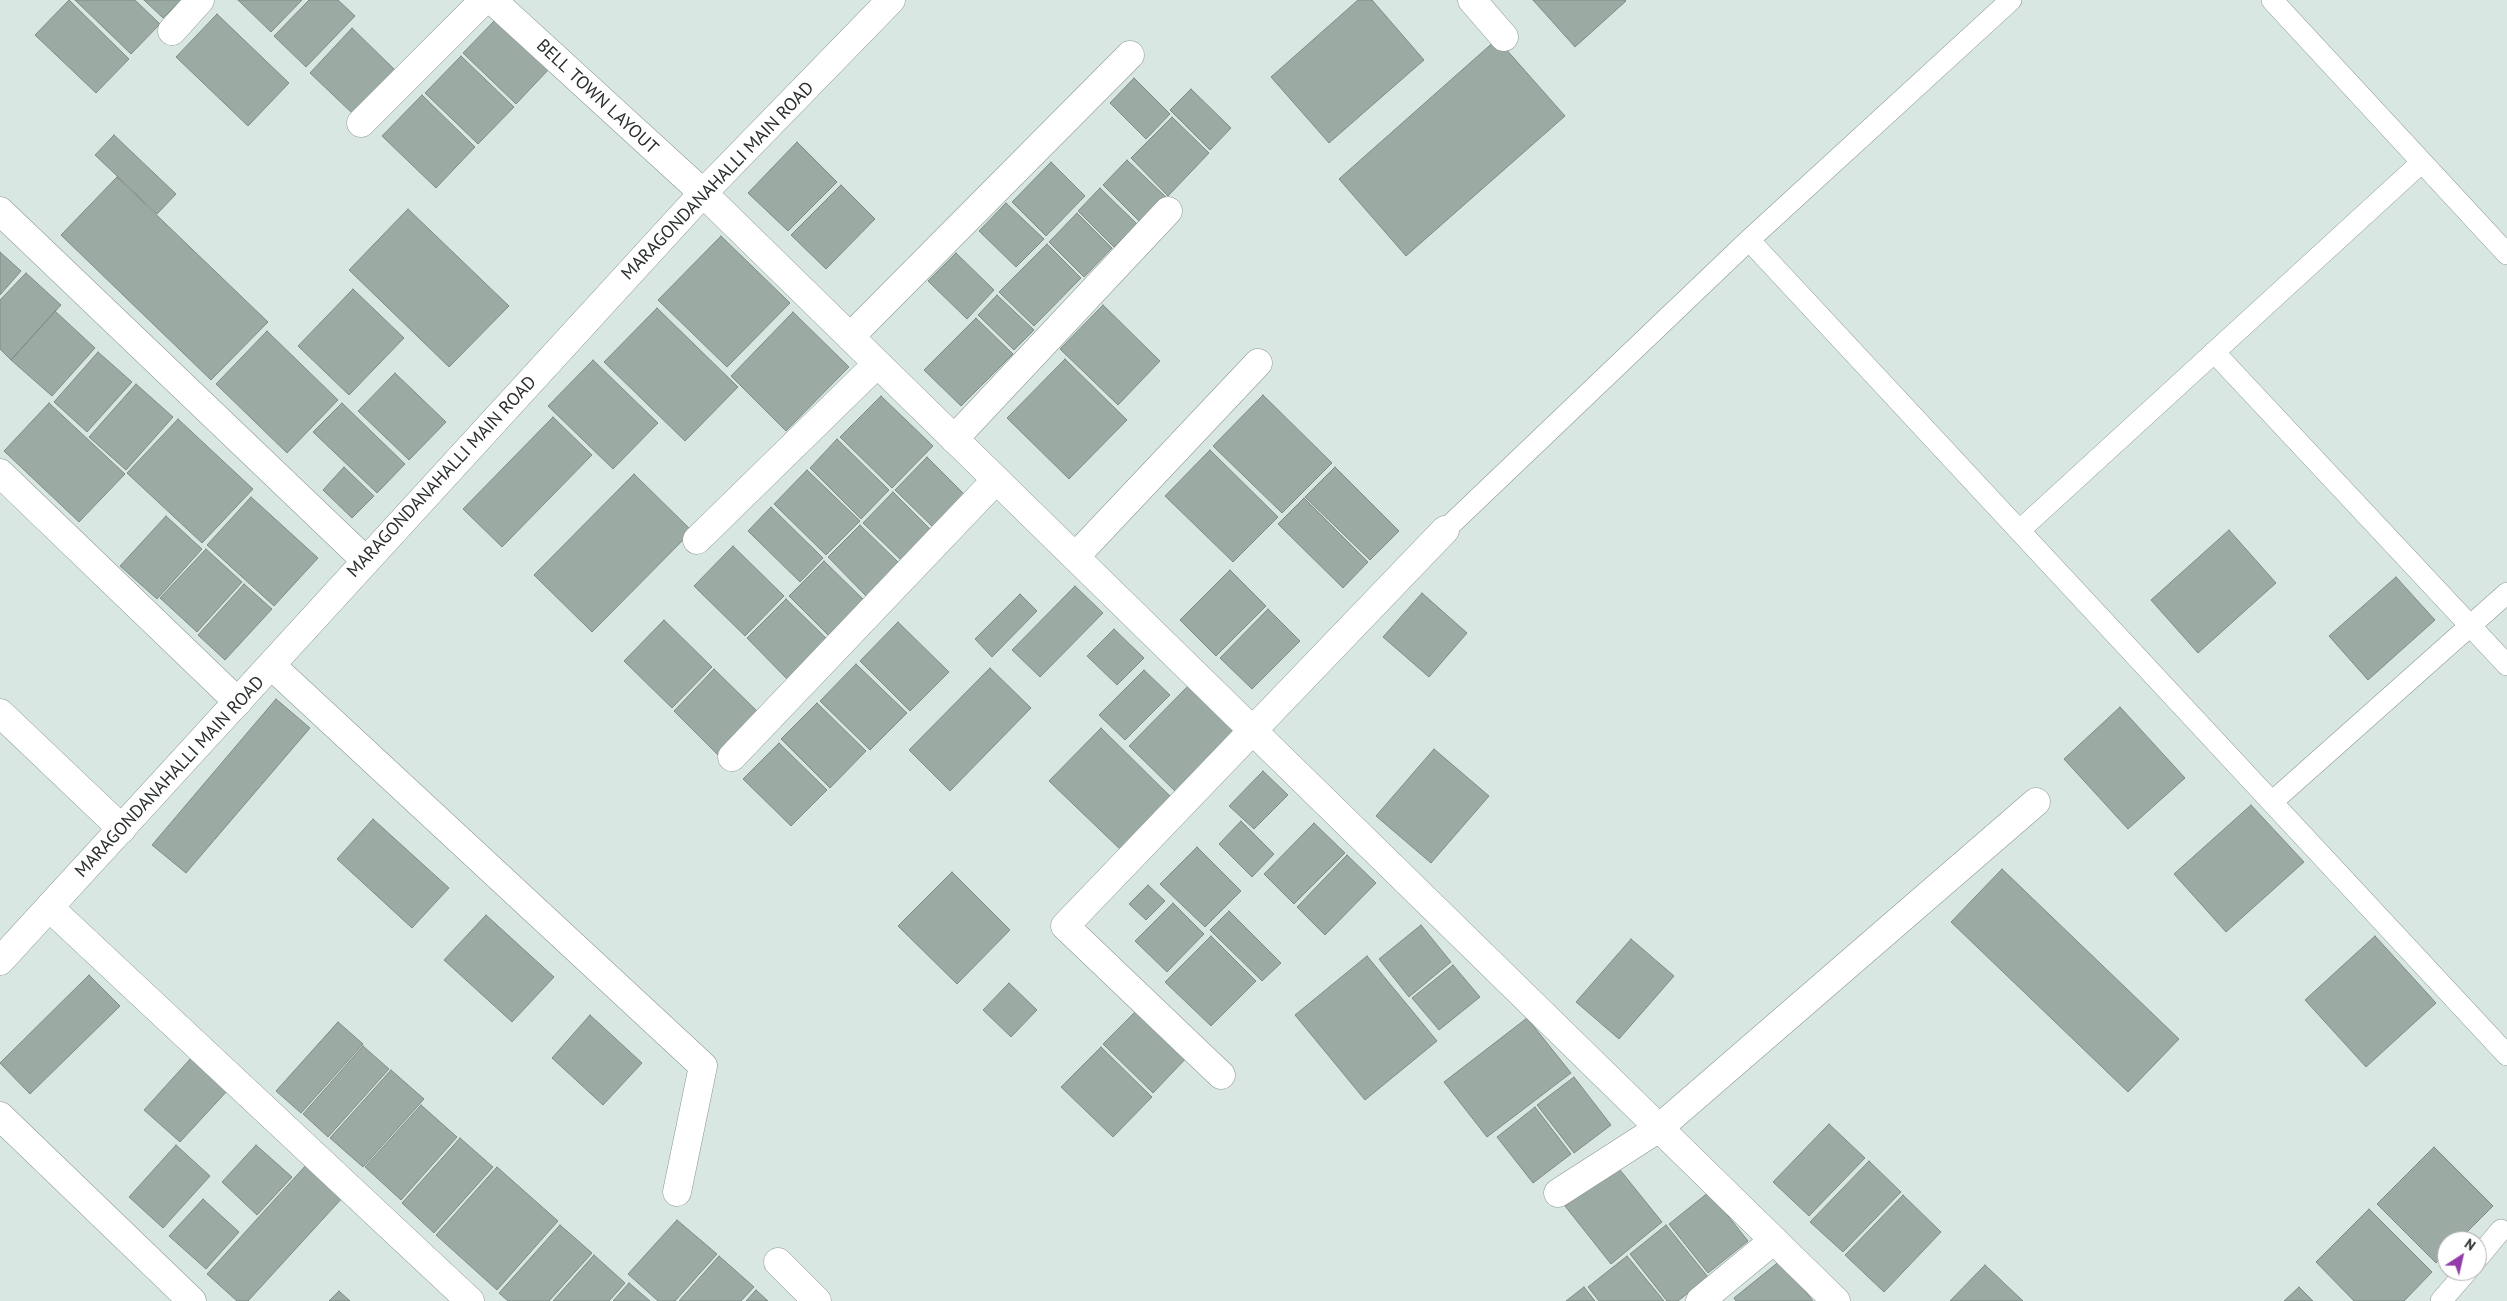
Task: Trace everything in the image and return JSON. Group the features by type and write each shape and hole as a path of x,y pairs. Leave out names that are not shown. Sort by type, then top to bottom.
{"street":[{"path":"172,31 200,0"},
{"path":"361,123 484,0"},
{"name":"BELL TOWN LAYOUT","path":"492,0 703,193 1836,1301"},
{"name":"MARAGONDANAHALLI MAIN ROAD","path":"0,961 272,666 365,560 703,193 891,0"},
{"path":"1472,0 1504,37"},
{"path":"850,337 1130,55"},
{"path":"954,439 1168,210"},
{"path":"0,211 365,560"},
{"path":"1075,557 1258,363"},
{"path":"697,540 877,364"},
{"path":"0,473 238,702"},
{"path":"732,757 996,480"},
{"path":"1221,1075 1065,926 1445,530"},
{"path":"272,666 703,1066 677,1192"},
{"path":"0,713 122,829"},
{"path":"1558,1193 1659,1128 2036,802"},
{"path":"50,908 470,1301"},
{"path":"0,1116 192,1301"},
{"path":"1700,1301 1774,1240"},
{"path":"778,1262 817,1301"}],"lane":[{"path":"1445,530 1749,240 2011,0"},
{"path":"2272,0 2507,254"},
{"path":"2020,530 2422,162"},
{"path":"1749,240 2507,1055"},
{"path":"2214,352 2507,665"},
{"path":"2272,802 2507,593"},
{"path":"2487,1247 2502,1230"},
{"path":"2441,1301 2458,1281"}],"building":[{"path":"69,0 129,59 96,93 35,35"},
{"path":"75,0 135,0 160,24 131,54"},
{"path":"144,0 181,0 163,18"},
{"path":"238,0 302,0 271,32"},
{"path":"309,0 338,0 355,16 306,67 274,36"},
{"path":"1358,0 1372,0 1424,60 1329,143 1271,77"},
{"path":"1533,0 1625,0 1626,1 1575,47"},
{"path":"217,14 289,83 248,126 176,57"},
{"path":"497,18 550,68 516,104 463,53"},
{"path":"352,28 395,70 353,114 310,73"},
{"path":"1497,39 1565,116 1406,256 1339,179"},
{"path":"461,56 514,107 478,144 425,93"},
{"path":"1134,78 1170,114 1146,139 1110,103"},
{"path":"1191,89 1231,128 1210,150 1170,110"},
{"path":"422,95 475,147 436,188 382,136"},
{"path":"1172,117 1209,153 1168,196 1131,158"},
{"path":"114,135 176,194 157,214 95,155"},
{"path":"797,142 837,182 788,231 748,193"},
{"path":"1127,160 1166,197 1140,222 1103,185"},
{"path":"1051,162 1085,196 1046,236 1012,202"},
{"path":"117,177 268,322 211,380 61,235"},
{"path":"841,185 875,219 826,269 791,235"},
{"path":"1100,188 1137,224 1114,247 1078,211"},
{"path":"1006,203 1044,239 1016,267 979,231"},
{"path":"408,209 509,306 449,367 349,270"},
{"path":"1077,213 1112,248 1084,277 1049,242"},
{"path":"721,236 790,303 727,367 658,300"},
{"path":"1047,244 1081,278 1034,326 999,292"},
{"path":"0,252 21,271 0,295"},
{"path":"956,253 994,290 967,319 928,281"},
{"path":"26,273 61,305 11,360 0,349 0,300"},
{"path":"353,289 404,338 349,395 298,346"},
{"path":"997,295 1034,330 1014,350 978,315"},
{"path":"1103,305 1160,361 1118,405 1060,349"},
{"path":"657,308 738,387 685,441 604,362"},
{"path":"55,311 95,348 52,396 11,360"},
{"path":"793,312 849,367 786,431 731,376"},
{"path":"976,318 1013,354 961,406 924,370"},
{"path":"267,331 338,400 287,453 216,384"},
{"path":"98,352 132,382 87,432 54,402"},
{"path":"1065,359 1127,420 1069,479 1007,418"},
{"path":"593,360 658,423 613,469 548,406"},
{"path":"395,373 446,422 409,460 358,411"},
{"path":"136,384 173,417 126,470 89,437"},
{"path":"1263,395 1332,463 1282,513 1213,446"},
{"path":"881,396 933,446 892,488 840,437"},
{"path":"49,403 125,474 79,522 4,451"},
{"path":"342,403 405,464 377,493 313,432"},
{"path":"553,417 592,455 502,547 463,509"},
{"path":"178,419 253,489 202,543 127,473"},
{"path":"837,439 889,490 861,519 810,468"},
{"path":"1210,450 1278,517 1233,562 1165,496"},
{"path":"927,457 968,498 936,530 895,490"},
{"path":"344,467 374,496 352,518 323,490"},
{"path":"1335,467 1399,531 1370,560 1305,497"},
{"path":"807,470 860,521 826,555 774,504"},
{"path":"634,474 692,531 592,632 534,575"},
{"path":"893,492 932,531 902,561 863,523"},
{"path":"251,497 318,558 274,606 207,545"},
{"path":"1304,498 1368,562 1343,588 1278,524"},
{"path":"771,507 823,558 800,582 748,531"},
{"path":"166,516 202,549 157,599 120,566"},
{"path":"860,525 900,564 867,597 828,557"},
{"path":"2229,530 2276,583 2198,653 2151,600"},
{"path":"733,546 784,596 745,636 694,586"},
{"path":"206,549 242,582 197,632 160,598"},
{"path":"824,561 869,605 834,641 789,596"},
{"path":"1230,570 1266,606 1216,656 1180,620"},
{"path":"2396,577 2435,620 2368,680 2329,636"},
{"path":"244,584 272,609 225,660 198,635"},
{"path":"1075,586 1103,613 1040,677 1012,650"},
{"path":"1422,593 1467,633 1429,677 1383,637"},
{"path":"1020,594 1037,611 992,657 975,639"},
{"path":"786,599 830,642 790,682 747,638"},
{"path":"1268,609 1300,641 1252,689 1220,658"},
{"path":"664,620 712,667 672,708 624,661"},
{"path":"898,622 949,672 910,711 860,661"},
{"path":"1114,629 1144,658 1117,685 1087,656"},
{"path":"856,664 907,713 870,750 820,701"},
{"path":"990,668 1031,708 950,791 909,750"},
{"path":"714,669 761,715 720,757 674,711"},
{"path":"1144,670 1170,695 1125,740 1099,715"},
{"path":"1189,685 1241,736 1181,797 1129,746"},
{"path":"276,699 310,728 186,873 152,845"},
{"path":"817,703 866,751 830,788 781,739"},
{"path":"2120,707 2185,778 2128,829 2064,759"},
{"path":"1101,728 1175,801 1124,853 1049,781"},
{"path":"779,743 827,790 791,826 743,779"},
{"path":"1434,749 1489,796 1431,863 1376,816"},
{"path":"1263,771 1288,795 1254,829 1229,806"},
{"path":"2251,805 2304,862 2226,932 2174,874"},
{"path":"373,819 449,888 412,928 337,859"},
{"path":"1241,821 1274,854 1252,877 1219,844"},
{"path":"1314,823 1345,853 1294,904 1264,874"},
{"path":"1197,847 1241,891 1205,927 1160,884"},
{"path":"1347,855 1376,883 1325,935 1297,907"},
{"path":"2002,869 2179,1039 2128,1092 1951,922"},
{"path":"952,872 1010,930 957,984 898,926"},
{"path":"1148,885 1165,901 1146,920 1129,904"},
{"path":"1173,903 1204,934 1167,972 1135,941"},
{"path":"1229,911 1281,963 1262,981 1210,930"},
{"path":"486,915 554,977 512,1022 444,960"},
{"path":"1421,925 1451,962 1409,997 1379,959"},
{"path":"1211,936 1256,981 1211,1026 1165,982"},
{"path":"2375,936 2436,1003 2366,1067 2305,1000"},
{"path":"1631,939 1674,976 1619,1039 1576,1002"},
{"path":"1367,956 1437,1041 1365,1100 1295,1015"},
{"path":"1453,965 1480,997 1439,1030 1412,998"},
{"path":"89,975 120,1006 30,1094 0,1063"},
{"path":"1009,983 1037,1010 1011,1037 983,1010"},
{"path":"1142,1005 1191,1053 1153,1093 1103,1044"},
{"path":"590,1015 642,1063 603,1105 552,1058"},
{"path":"1527,1018 1571,1073 1487,1137 1444,1082"},
{"path":"338,1022 363,1044 301,1113 276,1091"},
{"path":"363,1046 389,1069 328,1137 303,1114"},
{"path":"1101,1047 1152,1097 1113,1137 1061,1087"},
{"path":"192,1057 228,1090 180,1142 144,1110"},
{"path":"391,1070 424,1099 363,1167 330,1138"},
{"path":"1574,1077 1611,1125 1574,1153 1537,1105"},
{"path":"421,1105 457,1137 401,1200 365,1167"},
{"path":"1535,1107 1571,1154 1533,1183 1497,1137"},
{"path":"1829,1124 1865,1158 1809,1216 1773,1182"},
{"path":"460,1138 493,1167 434,1233 402,1203"},
{"path":"176,1145 210,1176 163,1228 129,1197"},
{"path":"256,1145 292,1177 257,1215 222,1182"},
{"path":"2434,1147 2493,1206 2468,1231 2437,1231 2436,1263 2377,1204"},
{"path":"1869,1161 1901,1192 1843,1252 1810,1222"},
{"path":"308,1163 344,1196 248,1301 237,1301 207,1274"},
{"path":"1616,1165 1662,1222 1611,1264 1565,1206"},
{"path":"497,1167 558,1221 497,1290 436,1235"},
{"path":"1709,1192 1748,1241 1708,1273 1669,1224"},
{"path":"1903,1195 1941,1232 1884,1292 1845,1255"},
{"path":"203,1199 239,1232 206,1269 169,1236"},
{"path":"2369,1209 2432,1272 2404,1301 2354,1301 2316,1262"},
{"path":"677,1220 717,1254 675,1301 658,1301 628,1274"},
{"path":"560,1225 592,1253 549,1301 508,1301 499,1293"},
{"path":"1666,1225 1708,1277 1678,1301 1667,1301 1630,1254"},
{"path":"594,1255 625,1283 609,1301 553,1301"},
{"path":"719,1256 754,1287 741,1301 679,1301"},
{"path":"1627,1256 1664,1301 1599,1301 1588,1287"},
{"path":"1781,1260 1813,1301 1736,1301 1734,1298"},
{"path":"1985,1265 2023,1301 1950,1301"},
{"path":"629,1283 650,1301 613,1301"},
{"path":"1584,1287 1595,1301 1566,1301"},
{"path":"2299,1287 2313,1301 2284,1301"},
{"path":"756,1290 768,1301 746,1301"},
{"path":"339,1291 350,1301 329,1301"}]}
